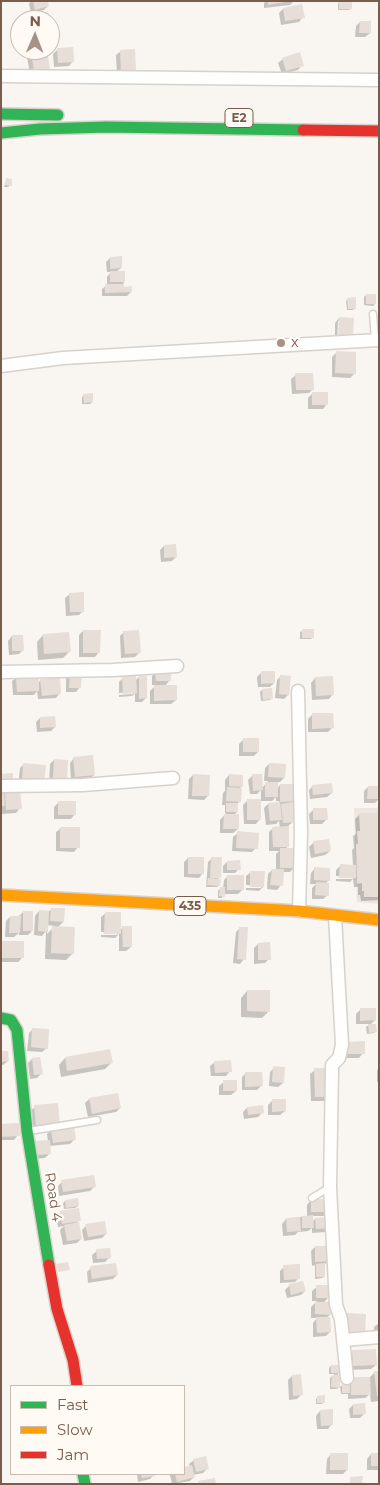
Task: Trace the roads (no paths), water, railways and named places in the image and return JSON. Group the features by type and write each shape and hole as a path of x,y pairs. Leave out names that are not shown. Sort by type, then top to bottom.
{"main road":[{"path":"1,114 70,115"},
{"name":"E2","path":"100,116 379,120"},
{"name":"E2","path":"1,133 40,129 106,128 379,131"},
{"name":"435","path":"1,895 100,902 299,911 379,920"},
{"name":"Road 4","path":"1,1018 11,1020 17,1030 27,1131 56,1309 73,1360 76,1385"}],"street":[{"path":"1,76 379,80"},
{"path":"1,366 63,358 377,340"},
{"path":"1,672 112,670 176,666"},
{"path":"298,691 301,833 299,911"},
{"path":"1,786 83,785 173,778"},
{"path":"335,916 342,1046 339,1058 332,1065 330,1187 336,1305 341,1319 347,1378"},
{"path":"344,1340 379,1337"}],"lane":[{"path":"373,314 377,340"},
{"path":"27,1131 97,1120"},
{"path":"312,1198 330,1187"}],"place":[{"name":"x","path":"281,343"}]}
